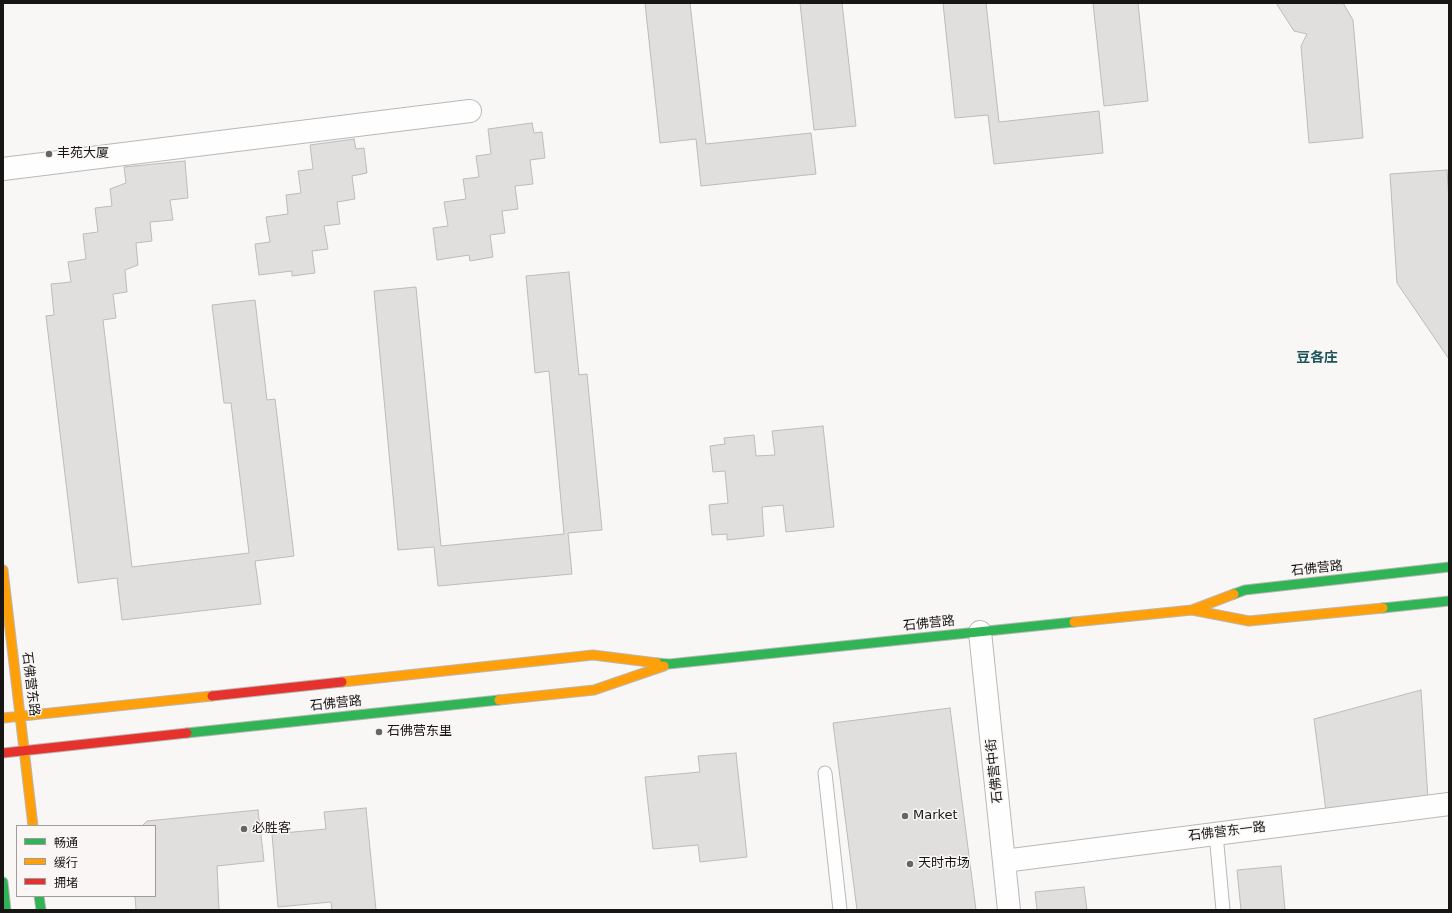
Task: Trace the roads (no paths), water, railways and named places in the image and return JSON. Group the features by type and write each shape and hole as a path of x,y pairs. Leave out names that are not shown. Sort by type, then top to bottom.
{"street":[{"path":"3,169 470,111"},
{"name":"石佛营路","path":"3,718 593,655 669,664 1192,610 1245,590 1449,567"},
{"name":"石佛营东路","path":"3,570 25,750 32,825"},
{"name":"石佛营路","path":"1192,610 1249,621 1449,600"},
{"name":"石佛营中街","path":"980,632 1009,910"},
{"name":"石佛营路","path":"3,753 594,690 669,664"},
{"name":"石佛营东一路","path":"1004,861 1449,804"},
{"path":"3,882 6,910"},
{"path":"39,897 41,910"}],"lane":[{"path":"825,773 840,910"},
{"path":"1216,834 1224,910"}],"place":[{"name":"丰苑大厦","path":"49,154"},
{"name":"石佛营东里","path":"379,732"},
{"name":"Market","path":"905,816"},
{"name":"必胜客","path":"244,829"},
{"name":"天时市场","path":"910,864"}],"district":[{"name":"豆各庄","path":"1317,358"}]}
